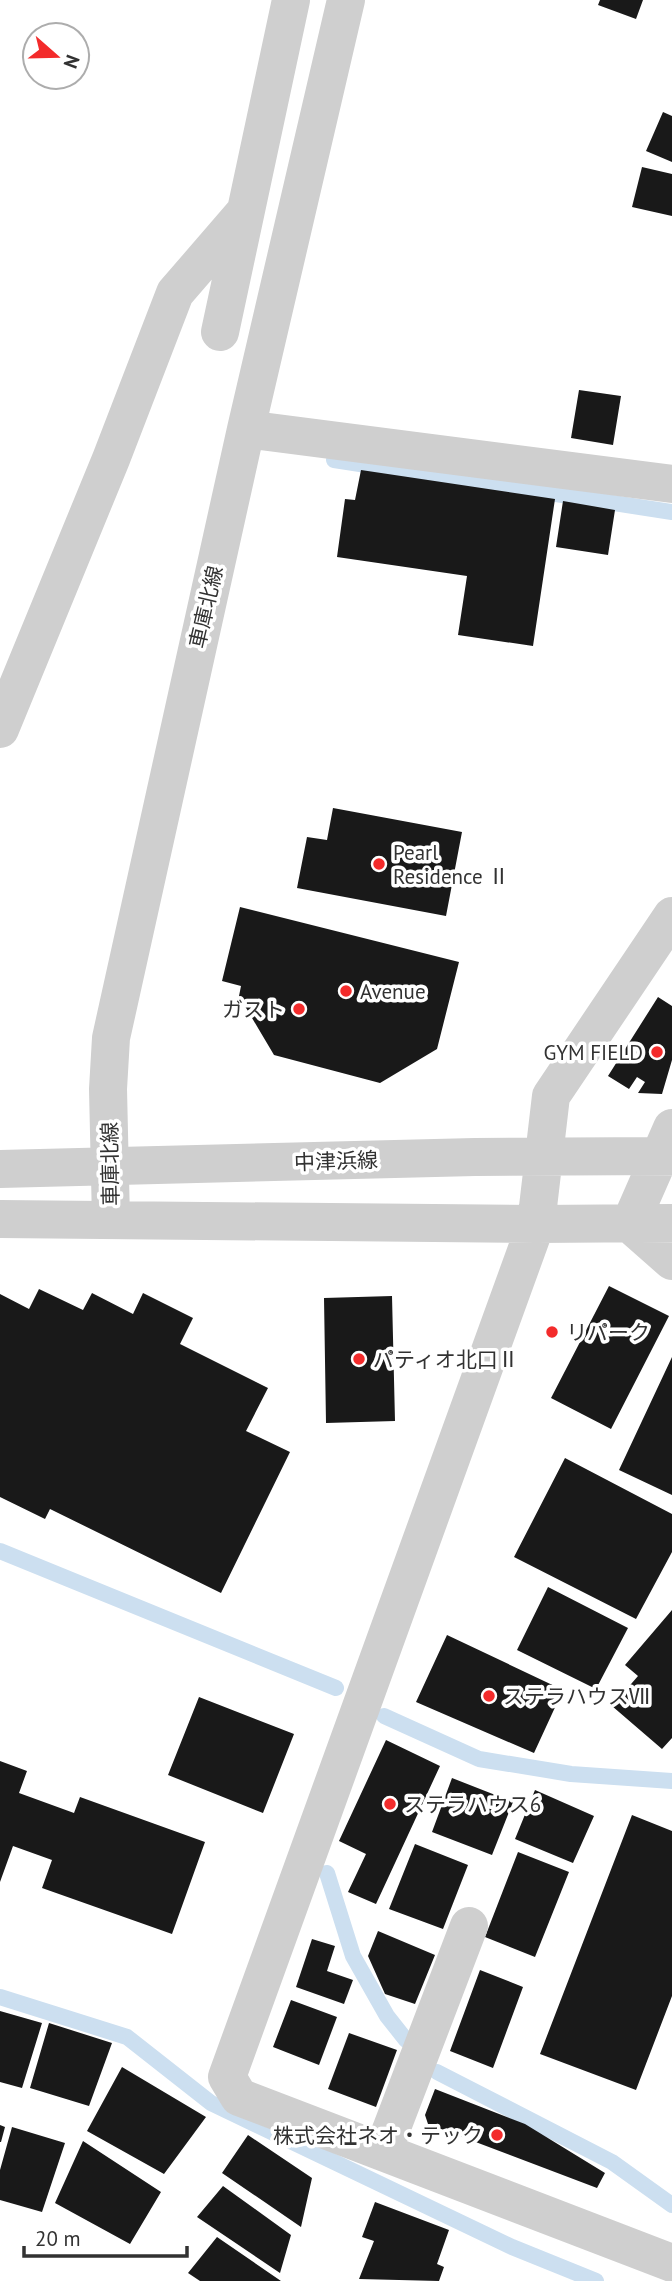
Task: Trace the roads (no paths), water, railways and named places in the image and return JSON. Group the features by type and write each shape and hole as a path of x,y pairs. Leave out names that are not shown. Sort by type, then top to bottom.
{"street":[{"path":"220,332 291,0"},
{"name":"車庫北線","path":"111,1220 108,1089 111,1038 246,429 346,0"},
{"path":"0,729 111,459 175,293 245,212"},
{"path":"246,429 672,484"},
{"path":"672,916 551,1096 536,1224 227,2077 239,2097 672,2263"},
{"path":"630,1224 668,1147"},
{"name":"中津浜線","path":"0,1169 542,1157 668,1147"},
{"path":"0,1219 672,1223"},
{"path":"630,1224 672,1261"},
{"path":"383,2151 469,1926"}],"waterway":[{"path":"334,460 672,512"},
{"path":"0,1551 336,1688"},
{"path":"384,1716 479,1759 571,1774 672,1781"},
{"path":"327,1873 353,1956 387,2016 406,2040"},
{"path":"0,1997 127,2037 211,2103 512,2247 596,2281"},
{"path":"437,2072 612,2162 672,2205"}],"place":[{"name":"Pearl Residence Ⅱ","path":"379,864"},
{"name":"Avenue","path":"346,991"},
{"name":"ガスト","path":"299,1009"},
{"name":"GYM FIELD","path":"657,1052"},
{"name":"リパーク","path":"552,1332"},
{"name":"パティオ北口Ⅱ","path":"359,1359"},
{"name":"ステラハウスⅦ","path":"489,1696"},
{"name":"ステラハウス6","path":"390,1804"},
{"name":"株式会社ネオ・テック","path":"497,2135"}]}
